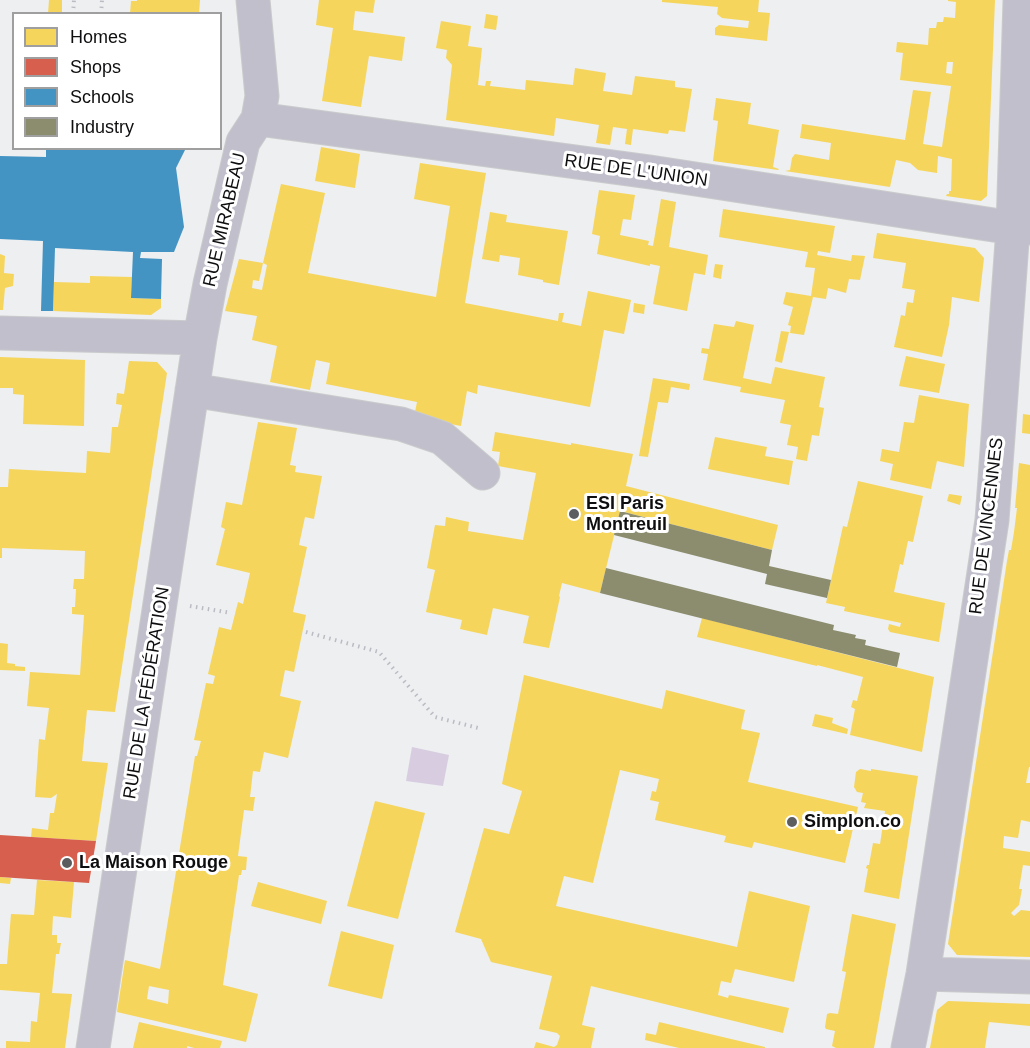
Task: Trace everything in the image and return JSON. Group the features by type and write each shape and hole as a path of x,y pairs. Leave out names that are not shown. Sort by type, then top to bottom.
{"street":[{"name":"RUE MIRABEAU","path":"200,338 210,284 243,142 258,119 262,96 253,0"},
{"name":"RUE DE VINCENNES","path":"908,1048 923,974 992,520 1022,228 1020,0"},
{"name":"RUE DE L'UNION","path":"258,119 650,172 1022,228"},
{"path":"0,333 200,338"},
{"name":"RUE DE LA FÉDÉRATION","path":"93,1048 200,338"},
{"path":"192,390 401,424 442,438 483,473"},
{"path":"923,974 1030,977"}],"path":[{"path":"160,602 231,613"},
{"path":"306,632 379,652 435,717 482,729"}],"shaded area":[{"path":"412,747 449,755 443,786 406,781"}],"building: Homes":[{"path":"49,0 62,0 62,12 48,12"},
{"path":"200,0 199,12 130,12 131,1"},
{"path":"319,0 375,0 373,13 355,11 353,30 405,37 402,61 369,56 361,107 322,101 333,28 316,25"},
{"path":"662,0 759,0 758,12 770,13 767,41 715,35 715,28 719,25 748,28 749,21 722,18 717,14 718,7 662,2"},
{"path":"995,0 987,196 981,201 946,196 951,191 952,159 938,156 937,173 918,170 910,163 896,160 890,187 785,171 790,170 795,154 829,160 831,143 800,138 802,124 905,140 913,90 931,92 923,144 942,147 951,86 900,80 903,53 896,52 897,42 928,45 929,28 936,28 937,22 943,22 944,17 955,18 956,2 948,1","holes":["947,62 953,62 952,74 946,73"]},
{"path":"486,14 498,16 496,30 484,28"},
{"path":"441,21 471,26 468,46 482,48 478,85 485,86 486,81 491,81 490,86 525,90 526,80 573,85 575,68 606,73 603,91 632,95 635,76 675,81 675,87 692,89 685,132 669,130 668,134 633,129 631,145 625,144 627,129 613,127 610,145 596,143 599,125 556,118 554,136 446,120 452,65 446,58 447,50 436,48"},
{"path":"716,98 751,103 748,124 779,130 773,167 778,170 713,161 718,121 713,120"},
{"path":"321,147 360,154 355,188 315,181"},
{"path":"420,163 486,173 465,303 558,321 559,313 564,313 562,322 581,326 588,291 631,300 624,334 604,330 590,407 478,385 477,394 467,391 461,426 414,417 417,402 326,384 330,363 316,360 310,390 270,382 277,346 252,340 257,316 225,311 239,259 263,263 281,184 325,193 308,273 436,297 450,206 414,199","holes":["263,263 267,265 262,290 252,288 253,280 259,281"]},
{"path":"599,190 635,195 631,220 623,219 620,235 649,241 648,245 653,246 661,199 676,202 669,247 708,255 705,275 694,273 687,311 653,304 660,266 650,264 650,266 597,254 600,236 592,234"},
{"path":"723,209 835,226 830,253 818,251 817,255 851,261 852,255 865,256 860,280 849,279 846,293 828,288 826,299 813,297 804,335 790,333 791,326 788,325 793,307 783,304 786,292 811,296 815,268 805,267 808,252 719,237"},
{"path":"490,212 507,215 506,222 568,231 559,285 518,275 520,258 500,255 499,262 482,259"},
{"path":"877,233 975,248 984,258 979,302 952,297 942,357 894,347 901,315 905,316 907,302 913,303 915,290 902,288 906,263 873,258"},
{"path":"0,254 5,256 4,273 14,274 13,286 5,288 3,310 0,310"},
{"path":"715,264 723,265 721,279 713,277"},
{"path":"90,276 132,277 131,298 161,299 161,308 151,315 53,311 54,282 90,283"},
{"path":"634,303 645,305 644,314 633,312"},
{"path":"736,321 754,325 743,378 771,384 775,367 825,377 819,407 824,408 819,436 812,435 807,461 796,459 798,447 787,445 791,425 780,423 785,400 740,392 741,387 703,380 708,354 701,353 702,348 709,349 714,324 734,327"},
{"path":"781,331 789,332 782,363 775,361"},
{"path":"906,356 945,364 939,393 899,386"},
{"path":"0,357 85,360 84,426 23,424 24,395 13,394 13,388 0,388"},
{"path":"129,361 157,362 167,373 115,712 87,710 82,761 108,763 96,841 31,837 32,828 48,830 50,813 54,813 57,794 51,798 35,797 39,739 45,740 49,708 27,706 30,672 80,675 84,615 72,614 72,607 75,607 74,579 84,579 85,551 2,548 2,558 0,558 0,487 8,487 9,469 86,473 87,451 110,453 112,427 118,427 122,405 116,404 117,393 124,394"},
{"path":"653,378 690,384 689,390 671,387 668,403 658,402 648,457 639,456"},
{"path":"919,395 969,404 964,467 937,461 931,489 890,480 893,464 880,461 882,449 899,452 904,422 914,423"},
{"path":"1023,414 1030,415 1030,434 1022,433"},
{"path":"258,422 297,428 290,465 296,466 295,472 322,476 314,519 305,517 299,545 307,547 293,612 306,615 294,672 285,670 280,696 301,701 288,758 264,752 260,772 253,771 250,797 255,797 253,811 244,810 238,856 247,857 246,870 242,870 239,875 223,985 258,994 246,1042 117,1012 125,960 160,969 195,756 197,756 201,741 194,740 206,683 213,684 215,676 208,674 219,627 231,630 238,602 243,604 250,573 216,565 225,529 221,527 226,502 242,505","holes":["149,986 169,990 168,1004 147,999"]},
{"name":"ESI Paris Montreuil","path":"495,432 633,454 626,486 778,525 772,550 620,511 600,593 562,583 549,648 523,643 529,616 493,608 487,635 460,629 462,620 426,612 435,570 427,568 435,525 445,526 446,517 469,522 468,531 523,540 536,473 498,466 500,452 492,451"},
{"path":"715,437 767,447 765,456 793,461 789,485 708,469"},
{"path":"1019,463 1030,465 1030,767 1026,783 1030,783 1030,822 1021,820 1018,838 1004,836 1003,848 1030,852 1030,866 1023,865 1019,905 1011,913 1014,916 1021,910 1030,911 1030,957 957,955 948,944 1007,561 1014,532"},
{"path":"858,481 923,496 913,542 908,541 894,592 945,603 939,642 890,632 889,624 900,627 901,623 844,611 845,607 826,603 843,526 847,527"},
{"path":"949,494 962,496 960,505 947,501"},
{"path":"702,618 934,677 922,752 850,735 855,709 851,707 853,700 857,701 863,677 697,637"},
{"path":"0,643 8,644 7,663 25,667 25,671 0,670"},
{"path":"524,675 662,709 666,690 745,710 741,729 760,733 748,782 858,807 845,863 754,842 752,848 724,842 726,836 655,820 659,802 650,800 652,791 656,792 659,779 620,770 593,883 564,876 556,906 737,947 749,891 810,906 794,982 735,969 731,983 721,981 718,995 728,998 729,995 789,1008 783,1033 591,986 582,1025 595,1028 591,1048 534,1048 536,1042 554,1047 560,1036 557,1033 539,1029 552,976 491,962 481,939 455,932 484,828 509,834 522,791 502,784"},
{"path":"815,714 833,718 832,723 848,729 847,734 812,726"},
{"path":"860,769 918,776 899,899 864,892 868,869 866,868 869,865 873,843 880,844 885,811 864,808 866,803 861,802 863,793 857,792 854,787 856,772"},
{"path":"375,801 425,813 398,919 347,906"},
{"path":"0,877 11,878 10,884 0,883"},
{"path":"37,880 74,882 71,918 53,916 52,935 57,935 57,943 61,943 59,954 56,954 52,993 72,994 65,1048 6,1048 6,1041 30,1042 31,1021 37,1022 40,993 0,990 0,964 7,964 11,914 34,915"},
{"path":"258,882 327,901 321,924 251,906"},
{"path":"852,914 896,924 874,1048 836,1048 832,1046 835,1031 825,1027 827,1014 838,1014 846,972 842,971"},
{"path":"341,931 394,945 382,999 328,986"},
{"path":"948,1001 1030,1004 1030,1026 989,1022 985,1048 930,1048 937,1010"},
{"path":"139,1022 222,1041 220,1048 187,1046 187,1048 133,1048"},
{"path":"659,1022 765,1048 679,1048 645,1040 646,1033 656,1035"}],"building: Shops":[{"path":"0,835 96,841 89,883 0,877"}],"building: Schools":[{"path":"46,150 185,150 176,168 184,227 174,252 141,252 140,258 162,259 161,299 131,298 133,252 55,248 53,311 41,311 43,241 0,239 0,156 46,157"}],"building: Industry":[{"path":"620,511 772,550 769,566 831,580 827,598 765,584 767,574 614,535"},
{"path":"606,568 834,625 833,630 856,635 855,638 866,640 865,645 900,653 897,667 600,593"}],"place":[{"name":"ESI Paris Montreuil","path":"574,514"},
{"name":"Simplon.co","path":"792,822"},
{"name":"La Maison Rouge","path":"67,863"}]}
